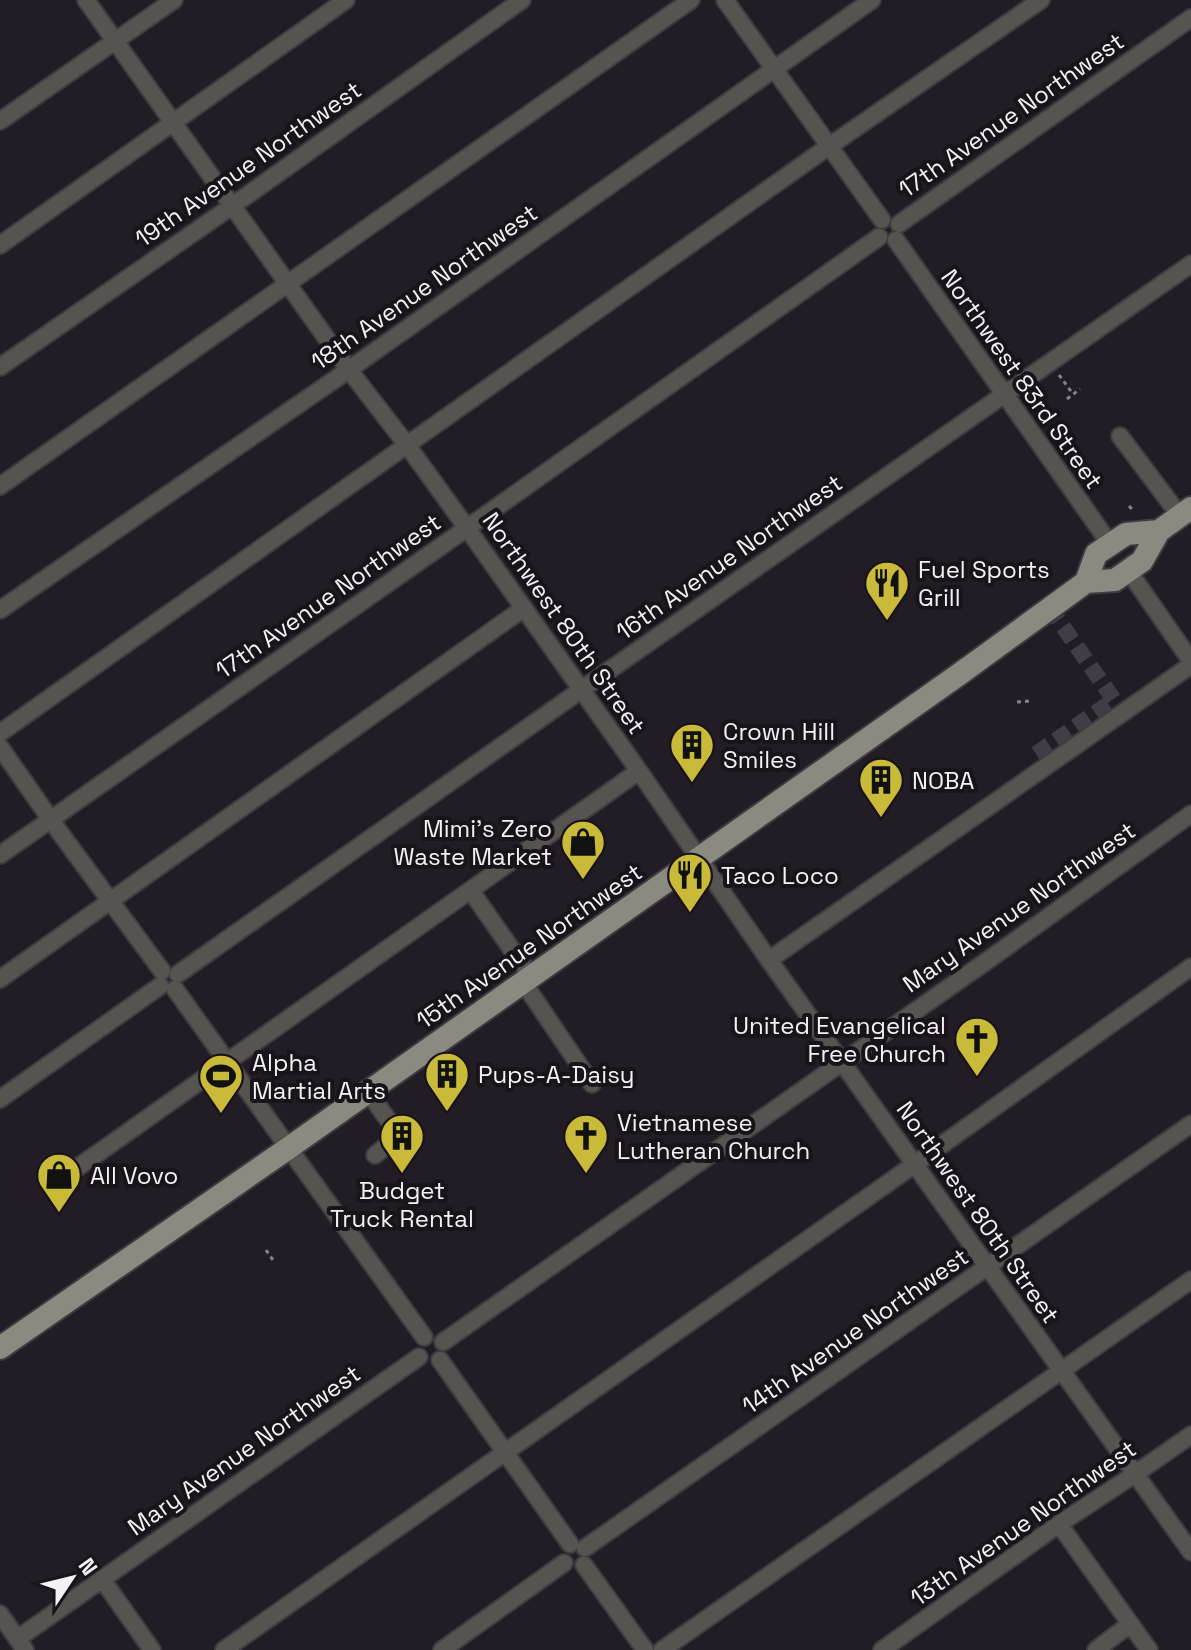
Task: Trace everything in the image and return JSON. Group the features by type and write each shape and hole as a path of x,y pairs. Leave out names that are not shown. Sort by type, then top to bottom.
{"main road":[{"path":"1128,570 1142,561 1159,531 1185,512"},
{"path":"1110,544 1126,534 1159,531"},
{"name":"15th Avenue Northwest","path":"1086,582 1096,554 1110,544"},
{"name":"15th Avenue Northwest","path":"0,1348 527,980 1086,582 1115,580 1128,570"}],"street":[{"name":"Northwest 80th Street","path":"86,0 349,370 524,608 769,960 1191,1552"},
{"path":"0,121 174,0"},
{"path":"0,245 346,0"},
{"name":"19th Avenue Northwest","path":"0,367 522,0"},
{"path":"0,486 691,0"},
{"name":"Northwest 83rd Street","path":"725,0 1110,544"},
{"name":"18th Avenue Northwest","path":"0,610 349,370 872,0"},
{"path":"0,733 1041,0"},
{"name":"17th Avenue Northwest","path":"0,855 1191,18"},
{"name":"16th Avenue Northwest","path":"0,1099 1191,264"},
{"path":"1120,436 1185,512"},
{"path":"769,960 1191,663 1128,570"},
{"path":"0,979 524,608"},
{"path":"0,747 424,1337"},
{"path":"60,1180 639,771"},
{"name":"Mary Avenue Northwest","path":"443,1342 1191,814"},
{"path":"471,891 592,1084"},
{"path":"224,1650 1191,967"},
{"path":"368,1092 394,1128 395,1139 375,1155"},
{"name":"14th Avenue Northwest","path":"580,1552 1191,1124"},
{"path":"662,1650 1191,1280"},
{"path":"434,1335 443,1342 445,1349 440,1360 429,1363 419,1357 417,1346 424,1337 434,1335"},
{"name":"Mary Avenue Northwest","path":"21,1644 102,1579 419,1357"},
{"path":"440,1360 580,1552 645,1650"},
{"name":"13th Avenue Northwest","path":"882,1650 1191,1435"},
{"path":"1059,1524 1149,1650"},
{"path":"442,1650 564,1563 563,1552 580,1552"},
{"path":"102,1579 152,1650"},
{"path":"0,1614 21,1644"},
{"path":"1096,1650 1130,1624"}],"path":[{"path":"1059,375 1071,397 1080,389"},
{"path":"1017,702 1030,701"},
{"path":"266,1250 273,1260"}],"tunnel":[{"path":"1036,754 1114,700 1050,608"}],"place":[{"name":"Fuel Sports Grill","path":"887,622"},
{"name":"Crown Hill Smiles","path":"692,784"},
{"name":"NOBA","path":"881,819"},
{"name":"Mimi’s Zero Waste Market","path":"583,881"},
{"name":"Taco Loco","path":"690,914"},
{"name":"United Evangelical Free Church","path":"977,1078"},
{"name":"Pups-A-Daisy","path":"447,1113"},
{"name":"Alpha Martial Arts","path":"221,1115"},
{"name":"Budget Truck Rental","path":"402,1175"},
{"name":"Vietnamese Lutheran Church","path":"586,1175"},
{"name":"All Vovo","path":"59,1214"}]}
